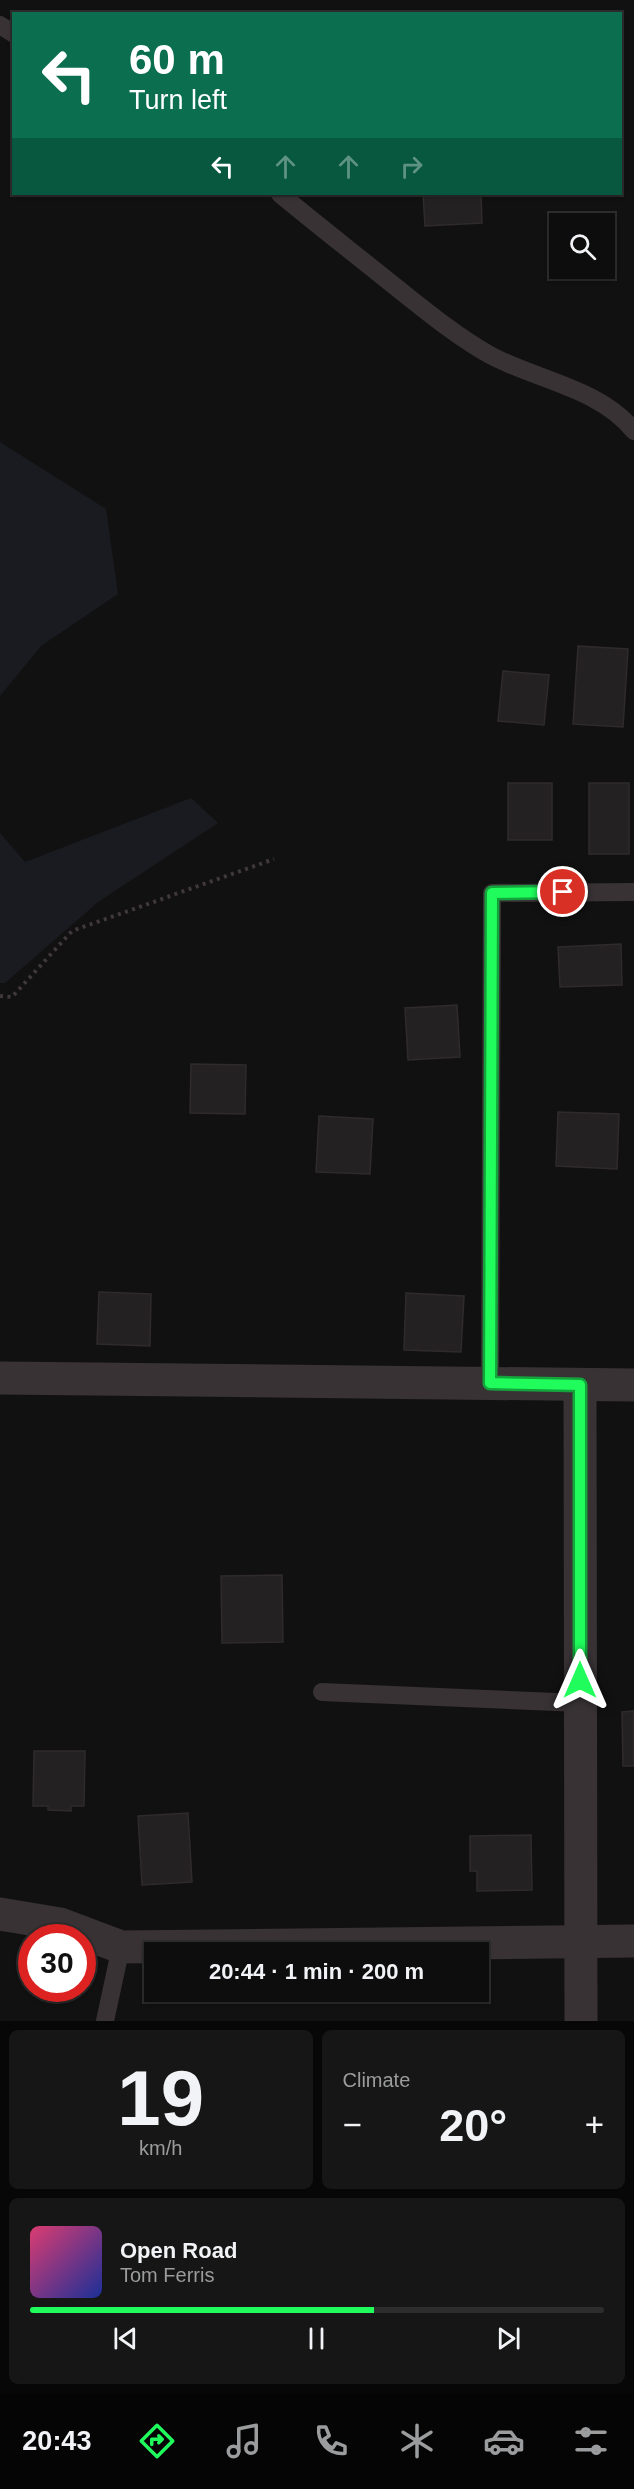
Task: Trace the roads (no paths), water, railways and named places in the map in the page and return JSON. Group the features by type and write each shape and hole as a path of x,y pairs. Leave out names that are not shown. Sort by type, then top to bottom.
{"street":[{"path":"0,1378 634,1385"},
{"path":"580,1385 581,2021"},
{"path":"0,1914 60,1924 121,1947 634,1941"}],"lane":[{"path":"281,195 459,335 491,355 598,401 626,421 634,431"},
{"path":"490,1383 492,893 634,892"},
{"path":"322,1692 580,1703"},
{"path":"105,2021 121,1947"}]}
